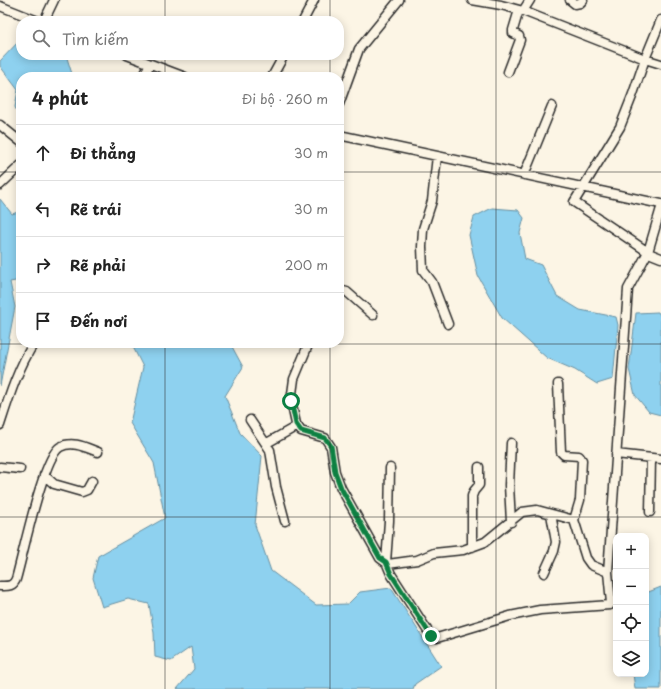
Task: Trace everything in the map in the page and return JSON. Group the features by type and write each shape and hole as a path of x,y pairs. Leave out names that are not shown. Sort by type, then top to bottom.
{"street":[{"path":"46,16 54,0"},
{"path":"306,16 314,0"},
{"path":"344,90 359,49 399,0"},
{"path":"472,0 501,5 521,11 661,64"},
{"path":"508,72 520,40 519,36 514,33 513,30 521,11 530,0"},
{"path":"570,0 575,4 580,3 583,0"},
{"path":"0,6 25,16"},
{"path":"661,20 620,127 574,202 648,252 661,258"},
{"path":"140,60 172,72"},
{"path":"275,72 281,60"},
{"path":"146,72 150,64"},
{"path":"524,175 552,106"},
{"path":"0,125 16,138"},
{"path":"344,136 661,204"},
{"path":"437,156 432,201 423,229 423,270 432,282 448,324"},
{"path":"0,185 16,170"},
{"path":"390,468 389,521 386,562 391,574 431,636 437,638 510,616 540,610 610,605 608,572 628,289 648,252 661,208"},
{"path":"344,291 347,292 373,315"},
{"path":"0,425 4,402 31,348"},
{"path":"307,348 294,379 291,401 297,426 301,431 325,438 331,446 335,472 341,488 380,558 388,564 416,560 434,553 463,550 485,542 522,512 537,510 574,520"},
{"path":"558,384 561,452 564,455 579,456 582,460 580,500 574,520 586,558 590,565 608,572"},
{"path":"250,420 267,443 271,454 276,487 285,521"},
{"path":"267,443 297,426"},
{"path":"511,443 509,485 511,522"},
{"path":"0,586 11,585 16,579 44,475 53,454 60,447 70,444 78,445 98,452"},
{"path":"616,454 661,459"},
{"path":"650,512 651,458"},
{"path":"0,467 20,469"},
{"path":"472,547 472,496 479,485 479,467"},
{"path":"44,475 54,484 82,492 87,490 92,481"},
{"path":"544,573 555,547 555,537 551,514"}],"water":[{"path":"16,44 16,60 68,60 71,72 16,72 16,87 0,66 0,61"},
{"path":"0,199 12,214 16,213 16,281 10,282 15,307 0,386"},
{"path":"492,208 518,210 524,218 520,233 525,259 541,265 557,296 580,310 616,317 618,325 613,379 597,384 575,370 547,358 502,318 478,276 469,235 474,217"},
{"path":"658,312 661,317 661,415 649,412 635,395 629,369 636,313"},
{"path":"134,348 233,348 243,367 225,396 240,433 262,456 255,525 271,571 316,605 348,604 360,592 391,588 441,666 415,684 413,689 177,689 194,669 191,647 171,661 155,657 154,633 149,604 128,599 102,607 93,578 98,556 165,518 154,463 130,423 143,367"},
{"path":"661,587 661,689 635,689 633,677 649,677 649,592"}],"route":[{"path":"291,401 296,424 301,431 325,438 331,446 335,472 341,488 380,558 386,562 391,574 431,636"}]}
